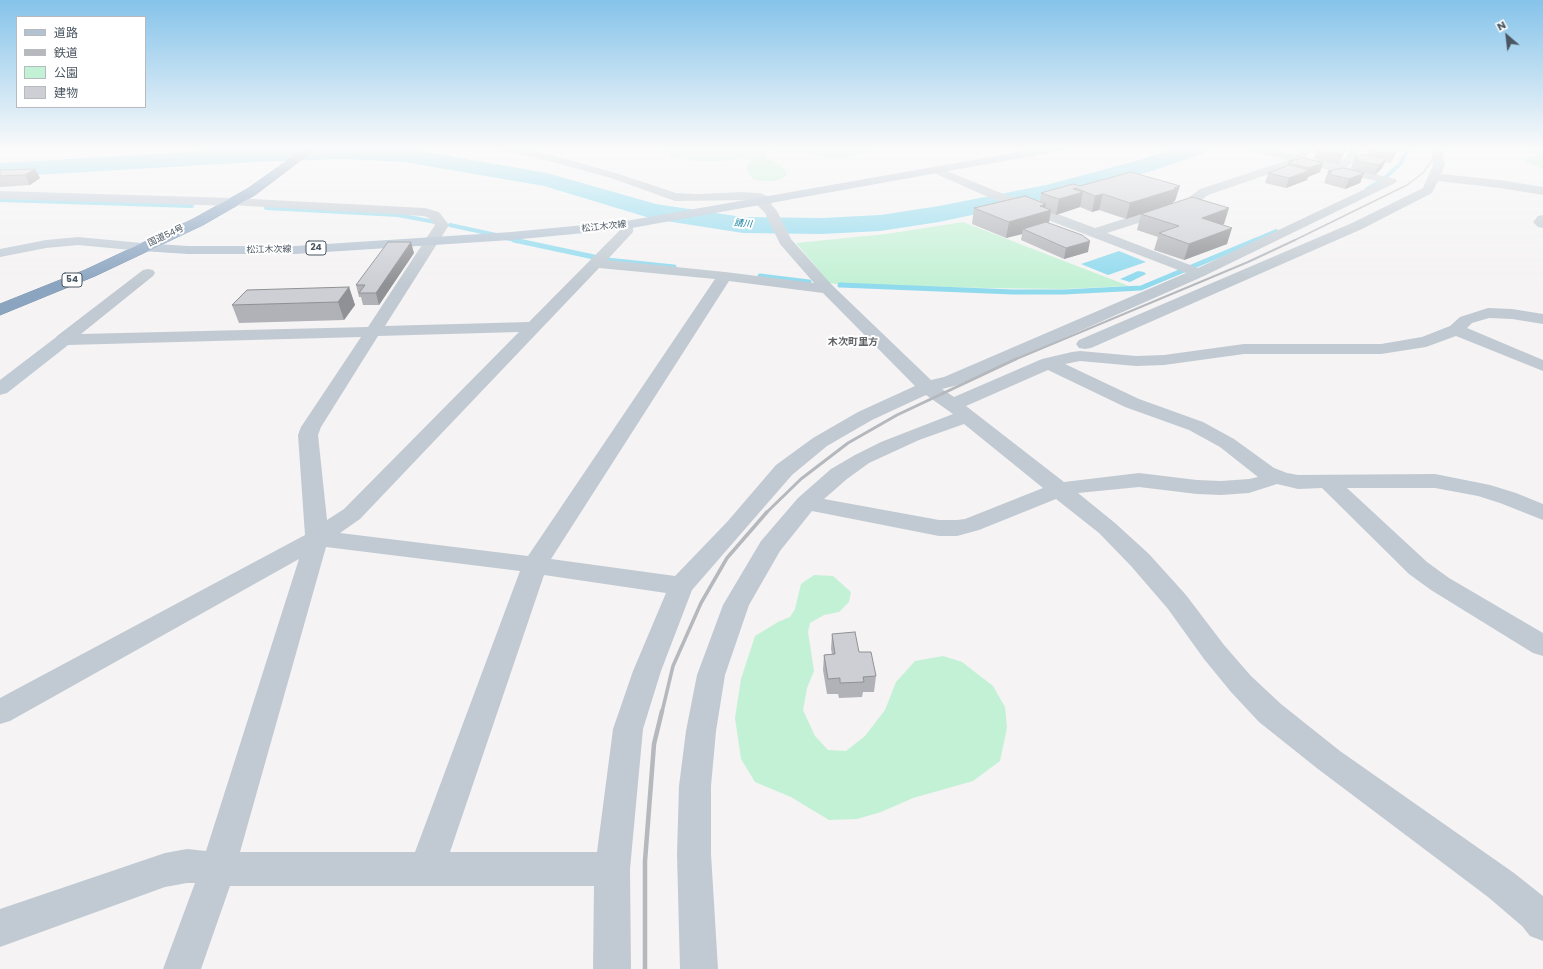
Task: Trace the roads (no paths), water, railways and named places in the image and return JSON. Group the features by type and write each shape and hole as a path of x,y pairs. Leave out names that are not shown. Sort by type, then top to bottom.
{"highway":[{"name":"国道54号","path":"0,310 90,273 142,247 198,222 248,193"},
{"name":"国道54号","path":"0,303 142,247"}],"main road":[{"name":"松江木次線","path":"142,247 188,250 296,250 511,236 635,224 733,208 809,193"}],"street":[{"path":"664,193 675,197 698,198 741,196 760,198 764,201 771,210 781,237 828,288 927,387 960,411 1107,528 1140,560 1177,602 1214,652 1241,684 1270,713 1329,760 1501,886 1535,913 1542,922"},
{"path":"990,193 1192,270"},
{"path":"1094,233 1190,202 1202,193"},
{"path":"612,969 612,869 628,729 647,671 681,586 735,527 784,470 820,442 865,416 927,387 951,381 1363,193"},
{"path":"1085,344 1393,209 1422,193"},
{"path":"0,195 234,202 425,212 434,215 442,225 311,427 308,435 317,538 218,869 182,969"},
{"path":"1543,219 1540,222 1543,224"},
{"path":"0,712 317,538 352,514 635,224"},
{"path":"0,253 46,244 78,241 142,247"},
{"path":"596,264 725,276 828,288"},
{"path":"0,389 148,273"},
{"path":"427,868 535,565 725,276"},
{"path":"699,969 694,854 695,786 701,731 711,675 736,605 770,548 806,503 839,474 862,459 912,436 1048,364 1062,359 1080,356 1136,361 1164,360 1244,349 1381,349 1426,342 1456,330 1466,320 1488,313 1512,314 1543,319"},
{"path":"62,341 534,327"},
{"path":"1456,330 1543,366"},
{"path":"1048,364 1132,403 1196,426 1227,443 1254,465 1276,477 1298,482 1410,480 1442,482 1482,490 1508,498 1543,513"},
{"path":"806,503 924,526 957,528 972,525 1059,490 1139,480 1197,487 1221,488 1249,486 1265,482 1276,477"},
{"path":"1328,482 1418,568 1440,584 1543,646"},
{"path":"317,538 535,565 681,586"},
{"path":"0,928 165,870 187,866 218,869 612,869"}],"water":[{"path":"1119,251 1146,262 1108,275 1081,264"},
{"path":"1138,271 1146,274 1130,282 1120,279"}],"waterway":[{"name":"請川","path":"592,193 653,211 743,225 822,226 880,223 939,214 1042,193"},
{"path":"0,200 192,206"},
{"path":"266,208 398,215 435,222"},
{"path":"450,225 496,235"},
{"path":"1253,241 1276,231"},
{"path":"506,238 519,241"},
{"path":"514,240 594,257"},
{"path":"840,285 1013,292 1064,292 1141,288 1256,240"},
{"path":"607,260 674,267"},
{"path":"760,276 809,282"}],"railway":[{"path":"1293,241 1390,193"},
{"path":"1014,360 1248,262 1295,240"},
{"path":"767,512 801,479 848,443 897,415 1016,359"},
{"path":"662,712 673,666 701,603 727,558 767,512"},
{"path":"645,969 645,861 654,744 662,711"}],"district":[{"name":"木次町里方","path":"853,342"}]}
